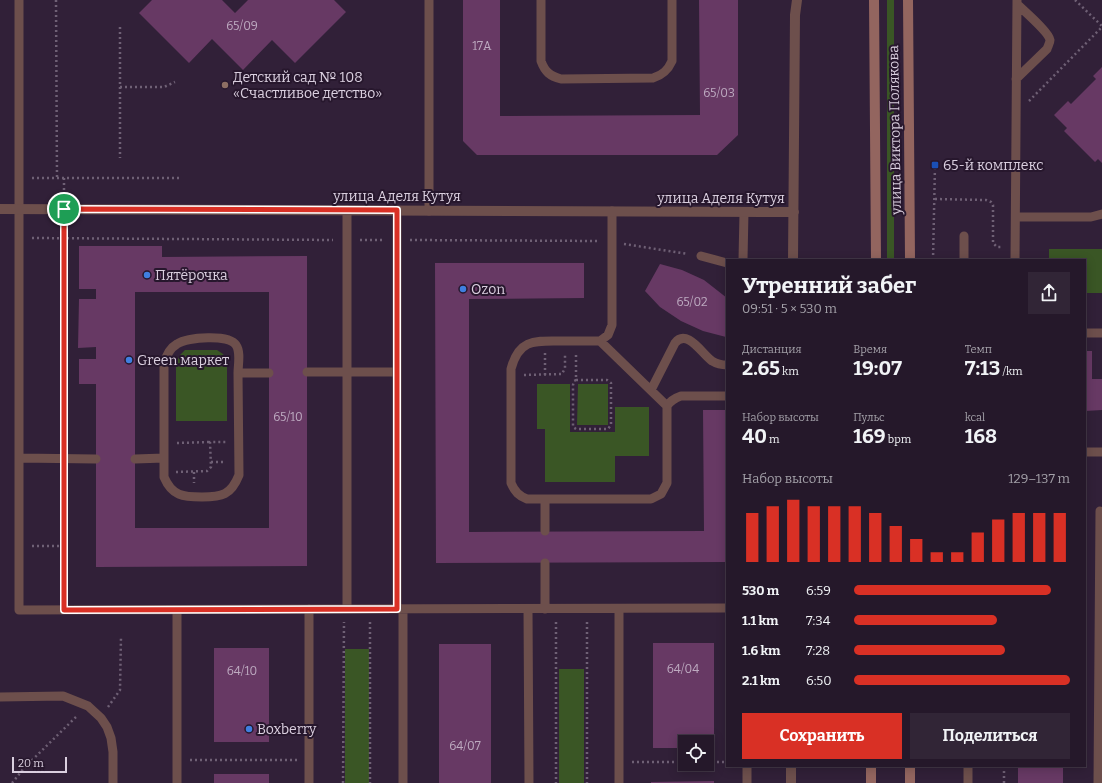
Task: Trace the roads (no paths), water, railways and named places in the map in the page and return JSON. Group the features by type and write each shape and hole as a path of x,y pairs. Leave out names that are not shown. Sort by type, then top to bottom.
{"main road":[{"name":"улица Виктора Полякова","path":"874,0 876,259"},
{"name":"улица Виктора Полякова","path":"908,0 910,259"},
{"path":"871,767 871,783"},
{"path":"910,767 910,783"}],"street":[{"path":"794,259 795,15 797,0"},
{"name":"улица Аделя Кутуя","path":"0,209 794,212"},
{"path":"791,767 791,783"}],"lane":[{"path":"18,0 19,610 726,608"},
{"path":"429,0 429,211"},
{"path":"541,0 541,61 543,67 550,75 554,77 561,79 584,79 653,78 664,73 669,68 672,61 672,0"},
{"path":"1016,79 1046,49 1050,40 1046,32 1017,2"},
{"path":"1015,259 1017,2"},
{"path":"345,609 348,372 347,210"},
{"path":"397,210 397,372 403,783"},
{"path":"612,211 612,325 608,335 600,341 536,341 522,348 513,361 511,375 511,483 516,493 527,499 651,499 661,494 667,482 667,406 674,398 681,396 726,396"},
{"path":"744,212 744,259"},
{"path":"1016,217 1091,217 1102,214"},
{"path":"964,236 964,259"},
{"path":"701,256 726,263"},
{"path":"1086,333 1102,333"},
{"path":"651,390 678,339 682,338 689,340 712,361 717,364 726,365"},
{"path":"226,339 232,341 238,349 238,373 239,475 236,484 225,494 216,498 185,498 174,492 164,477 164,364 166,358 174,346 185,340 226,339"},
{"path":"600,341 667,406"},
{"path":"307,372 397,372"},
{"path":"238,373 269,373"},
{"path":"1086,452 1102,452"},
{"path":"19,458 64,460 96,459"},
{"path":"135,458 164,458"},
{"path":"545,499 545,531"},
{"path":"1098,783 1100,511"},
{"path":"545,563 545,609"},
{"path":"309,609 309,783"},
{"path":"528,609 529,783"},
{"path":"619,609 619,783"},
{"path":"177,610 177,783"},
{"path":"0,697 63,696 88,706 101,718 107,727 111,738 113,752 113,783"},
{"path":"747,767 747,783"},
{"path":"968,767 968,783"}],"place":[{"name":"Детский сад № 108 «Счастливое детство»","path":"225,85"},
{"name":"65-й комплекс","path":"935,165"},
{"name":"Пятёрочка","path":"147,275"},
{"name":"Ozon","path":"463,289"},
{"name":"Green маркет","path":"129,360"},
{"name":"Boxberry","path":"249,729"}]}
